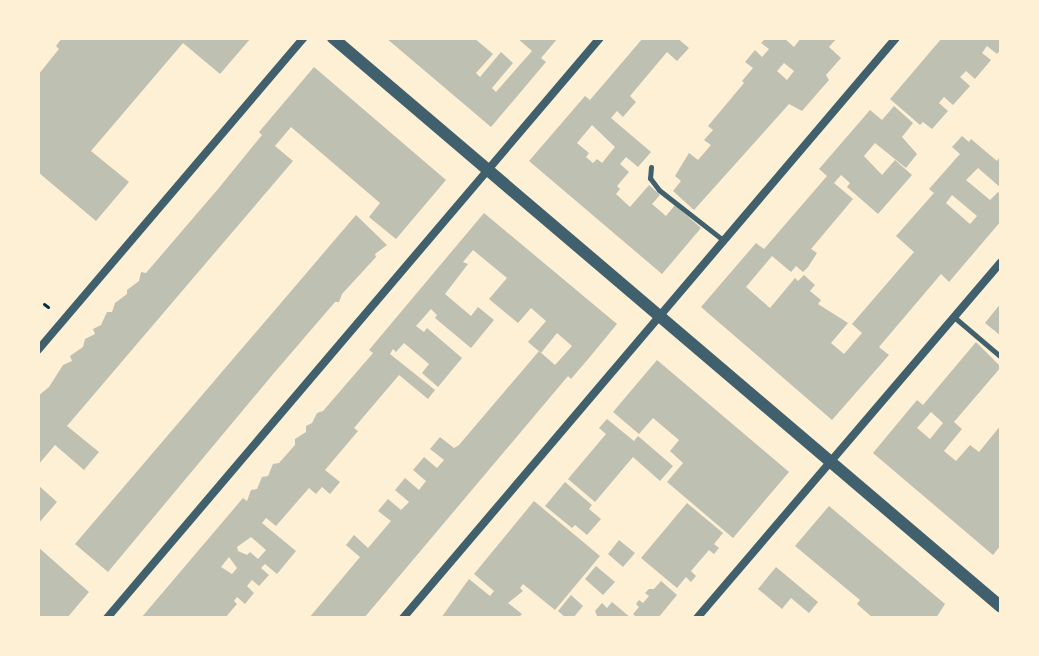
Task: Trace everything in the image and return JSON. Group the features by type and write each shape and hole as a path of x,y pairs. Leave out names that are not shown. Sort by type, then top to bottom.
{"street":[{"path":"38,350 304,38"},
{"path":"333,38 1001,607"},
{"path":"107,618 600,38"},
{"path":"403,618 896,38"},
{"path":"697,618 1001,262"}],"lane":[{"path":"651,167 650,178 659,190 724,241"},
{"path":"954,317 1001,357"}],"building":[{"path":"62,38 251,38 220,74 183,43 91,151 129,182 96,221 38,172 38,75 59,49 56,46"},
{"path":"386,38 474,38 493,54 476,73 480,77 501,52 513,63 492,88 496,92 532,51 517,38 558,38 541,58 546,62 491,127"},
{"path":"643,38 677,38 689,48 677,61 667,52 630,96 636,102 623,117 617,111 611,118 651,152 638,167 626,157 620,164 629,172 617,186 620,189 616,194 630,207 649,185 660,195 652,204 666,216 675,205 701,228 662,274 529,161 585,96 590,100","holes":["592,125 615,147 602,163 597,159 593,163 586,157 589,153 577,143"]},
{"path":"766,38 784,38 794,47 801,38 837,38 829,47 841,58 826,75 829,80 802,111 789,104 694,210 673,191 681,181 675,176 689,153 698,160 711,145 704,140 713,130 708,126 753,68 745,62 755,50 762,57 769,49 761,43","holes":["784,63 794,71 787,80 777,71"]},
{"path":"942,38 1001,38 1001,49 997,54 987,46 982,53 991,60 975,79 966,71 960,77 970,86 953,105 944,97 939,103 948,111 932,129 923,122 920,125 890,99"},
{"path":"314,67 446,180 396,239 369,217 380,203 291,127 275,146 293,161 67,426 99,452 84,470 55,445 38,465 38,396 49,387 63,365 72,361 70,356 83,347 85,339 95,334 93,329 101,325 107,312 112,312 115,303 139,281 141,272 146,273 218,189 262,135 259,132"},
{"path":"894,106 913,123 902,137 917,154 906,168 875,143 864,156 882,175 895,160 912,175 878,214 847,187 850,183 841,175 834,183 853,199 811,249 817,253 808,267 803,272 796,266 791,272 772,256 746,287 770,308 795,278 798,281 804,275 815,285 810,291 821,300 818,304 848,323 831,343 844,354 862,333 852,324 914,252 896,236 934,193 929,189 960,154 952,147 962,136 969,142 971,139 997,161 1001,155 1001,188 978,168 966,180 990,200 998,192 1001,195 1001,221 949,282 941,274 879,347 889,355 832,420 701,307 756,243 764,249 827,176 819,169 870,110 882,120","holes":["952,195 977,216 970,224 946,203"]},
{"path":"484,213 617,324 571,379 568,376 364,618 309,618 360,557 346,545 354,535 368,548 391,521 378,511 388,499 401,510 409,502 395,490 405,478 419,490 426,481 413,470 424,457 437,468 444,460 430,449 440,437 454,448 459,445 539,351 528,342 546,321 531,308 518,323 489,299 507,278 473,250 463,262 468,264 445,294 471,316 478,307 494,320 471,348 435,318 437,315 431,309 416,326 424,332 427,328 462,358 438,387 422,373 429,364 404,343 396,352 393,349 390,354 435,390 428,399 399,375 354,428 358,431 325,470 340,482 330,494 322,487 316,494 309,488 276,526 266,518 262,523 296,551 277,574 265,564 261,568 269,575 259,586 252,580 247,586 254,593 245,604 237,597 234,601 237,604 225,618 141,618 243,498 247,501 251,490 257,489 262,477 268,476 273,464 279,463 295,445 295,439 306,432 306,426 312,423 317,413 323,411 373,353 369,350","holes":["557,333 572,346 555,365 541,353","251,537 266,550 258,559 250,552 247,555 238,551 237,547","229,557 237,568 232,574 221,567"]},
{"path":"356,215 387,245 375,254 376,257 342,294 339,302 335,302 274,373 108,572 75,544"},
{"path":"1001,303 1001,336 985,323"},
{"path":"976,342 1001,367 954,422 962,429 944,451 956,461 970,445 979,452 1001,425 1001,545 993,555 873,453 917,400 923,405","holes":["931,412 943,423 930,439 917,428"]},
{"path":"657,360 789,472 733,538 667,482 683,463 670,451 679,440 653,418 639,434 613,412"},
{"path":"607,419 634,441 638,436 673,466 660,481 633,457 595,502 568,479 606,434 599,428"},
{"path":"565,482 592,505 589,509 601,519 587,535 575,525 572,528 545,506"},
{"path":"38,485 57,502 38,524"},
{"path":"534,501 600,556 555,610 523,584 520,588 523,591 508,603 522,614 518,618 441,618 469,579 490,596 494,591 474,574"},
{"path":"687,503 723,533 714,544 719,548 714,554 709,550 691,571 696,576 691,582 686,577 677,588 641,558"},
{"path":"829,506 945,604 936,618 873,618 857,604 860,600 795,546"},
{"path":"619,540 635,553 623,567 608,554"},
{"path":"38,547 89,592 67,618 38,618"},
{"path":"596,566 615,582 603,595 585,579"},
{"path":"776,567 818,602 809,613 791,598 782,609 758,589"},
{"path":"661,581 677,595 658,618 637,618 633,614 639,607 636,604 639,600 643,603 649,596 645,593"},
{"path":"571,595 583,606 573,618 566,618 558,611"},
{"path":"612,602 631,618 598,618 595,611 602,603 607,608"}]}
